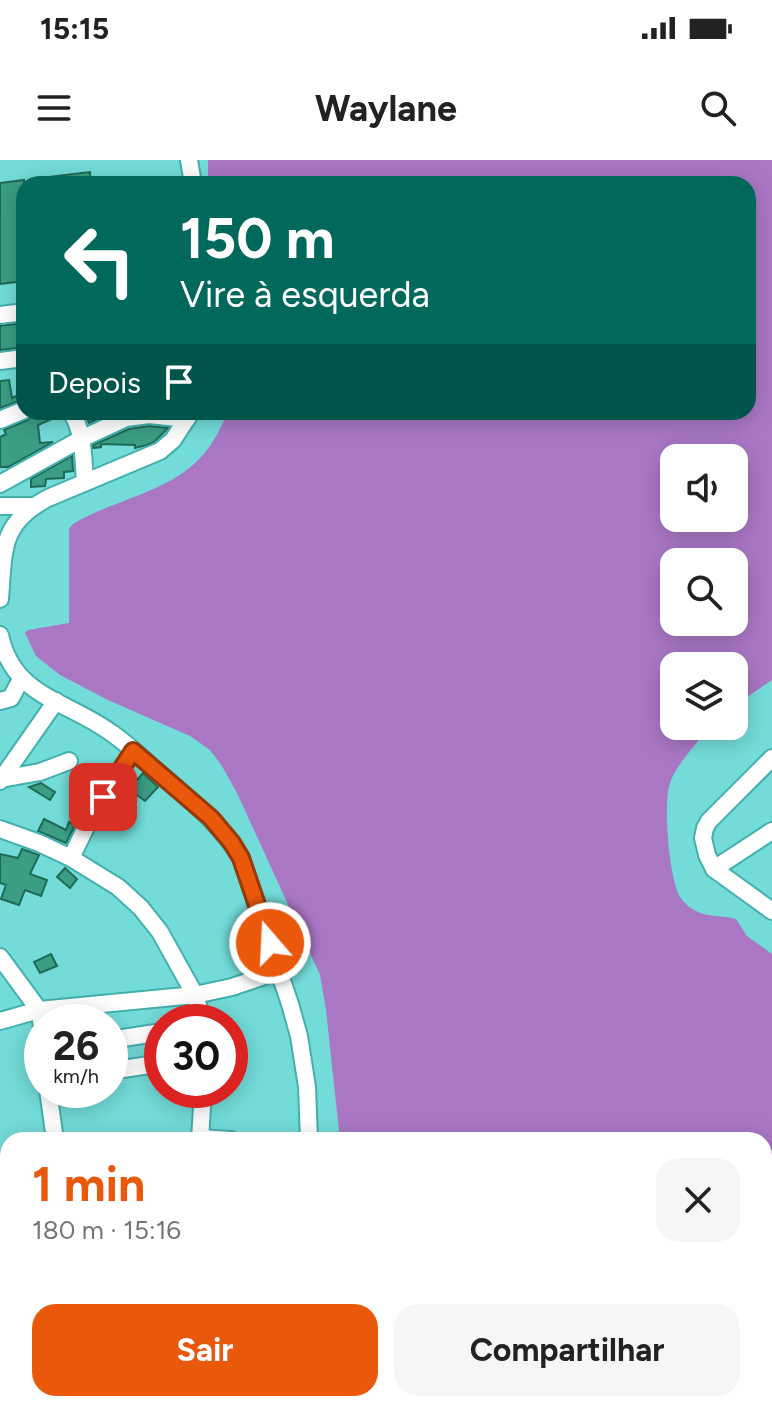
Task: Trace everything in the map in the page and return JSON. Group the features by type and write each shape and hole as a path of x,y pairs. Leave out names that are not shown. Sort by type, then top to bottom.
{"street":[{"path":"76,420 85,481"},
{"path":"0,484 122,420"},
{"path":"0,599 4,552 15,521 31,506 160,451 173,440 186,420"},
{"path":"0,506 31,506"},
{"path":"0,635 12,666 21,679 39,694 102,726 211,818 232,843 241,858 290,1004 304,1058 309,1132"},
{"path":"0,701 11,698 21,679"},
{"path":"1,780 56,701"},
{"path":"71,858 89,821 133,751"},
{"path":"1,780 40,772 69,761"},
{"path":"770,764 709,821 703,838 714,869 772,911"},
{"path":"0,829 71,858 118,887 141,908 160,932 198,1004"},
{"path":"714,869 772,831"},
{"path":"0,957 31,1004"},
{"path":"128,1005 232,987 279,971"},
{"path":"0,1021 24,1019"},
{"path":"51,1108 54,1132"},
{"path":"200,1132 202,1108"}],"shaded area":[{"path":"208,160 772,160 772,680 748,696 748,652 660,652 660,740 700,740 674,773 668,790 670,857 681,899 699,913 736,919 747,936 772,954 772,1132 339,1132 320,975 222,766 210,750 190,736 60,675 36,656 25,633 69,623 69,529 73,524 179,476 207,450 224,420 756,420 756,176 208,176"}],"building":[{"path":"90,172 90,176 56,176"},
{"path":"16,181 16,282 0,284 0,183"},
{"path":"16,324 16,348 0,350 0,326"},
{"path":"9,380 12,398 16,396 16,402 0,408 0,381"},
{"path":"28,420 50,420 38,425 40,443 53,442 8,467 0,467 0,437 6,434 4,430"},
{"path":"149,426 168,428 147,445 135,448 135,445 101,444 101,447 93,448 93,445 129,429"},
{"path":"72,456 73,471 64,472 64,478 46,479 45,486 31,487 31,479"},
{"path":"143,773 158,787 145,801 129,789"},
{"path":"41,783 55,792 50,800 29,787"},
{"path":"80,789 91,797 83,809 72,800"},
{"path":"44,819 66,830 69,822 75,825 66,843 38,831"},
{"path":"22,849 39,855 30,874 47,880 41,896 25,890 19,905 1,899 6,885 0,883 0,854 18,858"},
{"path":"65,868 77,879 70,888 57,877"},
{"path":"51,954 57,966 40,973 34,962"}],"route":[{"path":"103,797 133,751 211,818 241,858 270,943"}]}
